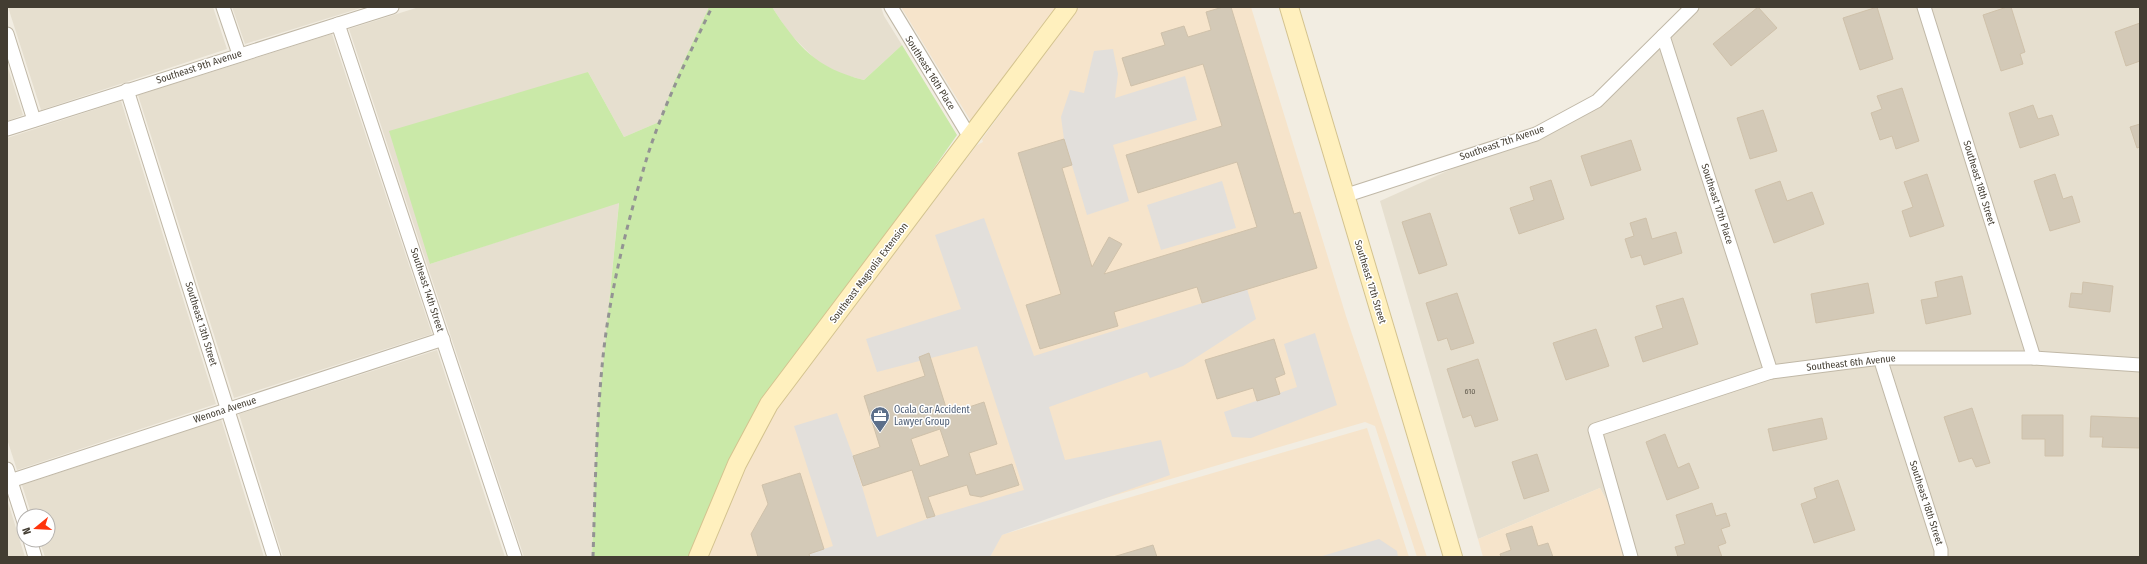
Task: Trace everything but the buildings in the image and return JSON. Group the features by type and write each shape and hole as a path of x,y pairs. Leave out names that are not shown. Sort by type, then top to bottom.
{"main road":[{"name":"Southeast Magnolia Extension","path":"698,557 737,464 769,404 971,139 1068,7"},
{"name":"Southeast 17th Street","path":"1289,7 1344,196 1453,557"}],"street":[{"path":"223,7 239,54"},
{"name":"Southeast 9th Avenue","path":"7,129 239,54 392,7"},
{"name":"Southeast 16th Place","path":"891,7 971,139"},
{"name":"Southeast 7th Avenue","path":"1344,196 1536,134 1597,101 1692,7"},
{"name":"Southeast 18th Street","path":"1924,7 2034,358"},
{"name":"Southeast 14th Street","path":"338,24 515,557"},
{"path":"7,34 34,120"},
{"name":"Southeast 17th Place","path":"1663,36 1772,372"},
{"name":"Southeast 13th Street","path":"127,90 274,557"},
{"name":"Wenona Avenue","path":"8,477 227,409 443,339"},
{"name":"Southeast 18th Street","path":"1880,358 1941,550 1941,557"},
{"name":"Southeast 6th Avenue","path":"1631,557 1595,430 1772,372 1880,358 2034,358 2140,365"},
{"path":"8,477 19,508"}],"shaded area":[{"path":"8,7 213,7 227,49 41,110"},
{"path":"232,7 364,7 245,44"},
{"path":"419,7 709,7 675,80 659,122 624,137 588,72 430,264 619,202 597,424 592,557 524,557 349,29"},
{"path":"772,7 881,7 884,16 902,45 864,80 841,74 817,61 790,34"},
{"path":"901,7 1058,7 972,123"},
{"path":"1079,7 1251,7 1346,316 1427,557 1417,557 1375,426 1365,422 1000,529 981,557 708,557 746,466 777,408 977,145 983,142 982,139"},
{"path":"1681,7 2140,7 2140,557 1637,557 1600,488 1478,539 1380,201 1568,117 1686,13"},
{"path":"332,34 432,334 234,398 138,95"},
{"path":"1113,49 1118,74 1115,98 1185,76 1197,120 1113,145 1129,201 1087,215 1064,139 1061,117 1070,90 1084,93 1094,51"},
{"path":"7,65 23,115 7,121"},
{"path":"121,101 216,404 17,470 7,439 7,138"},
{"path":"1222,181 1236,228 1161,250 1147,205"},
{"path":"984,218 1034,356 1247,289 1256,319 1183,366 1150,378 1147,372 1049,407 1065,460 1161,440 1170,475 1002,535 990,557 810,557 809,554 833,546 794,426 837,413 853,456 877,537 935,516 1024,490 977,346 877,372 866,339 961,309 935,235"},
{"path":"1315,333 1337,405 1251,438 1232,437 1224,412 1297,387 1284,344"},
{"path":"437,350 505,557 283,557 239,414"},
{"path":"221,419 264,557 45,557 42,548 56,548 56,508 29,508 22,485"},
{"path":"1367,428 1409,557 990,557 1001,535"},
{"path":"1600,488 1637,557 1483,557 1478,539"},
{"path":"7,499 16,528 16,548 22,548 25,557 7,557"},
{"path":"1379,539 1397,551 1398,557 1319,557"}],"green space":[{"path":"709,7 772,7 791,34 810,54 833,69 864,80 902,45 957,135 729,461 689,557 592,557 597,424 619,203 430,264 389,131 588,72 624,137 659,122 675,80"}],"railway":[{"path":"593,557 600,391 608,318 623,244 649,150 665,108 692,47 712,7"}],"place":[{"name":"Ocala Car Accident Lawyer Group","path":"880,433"}]}
